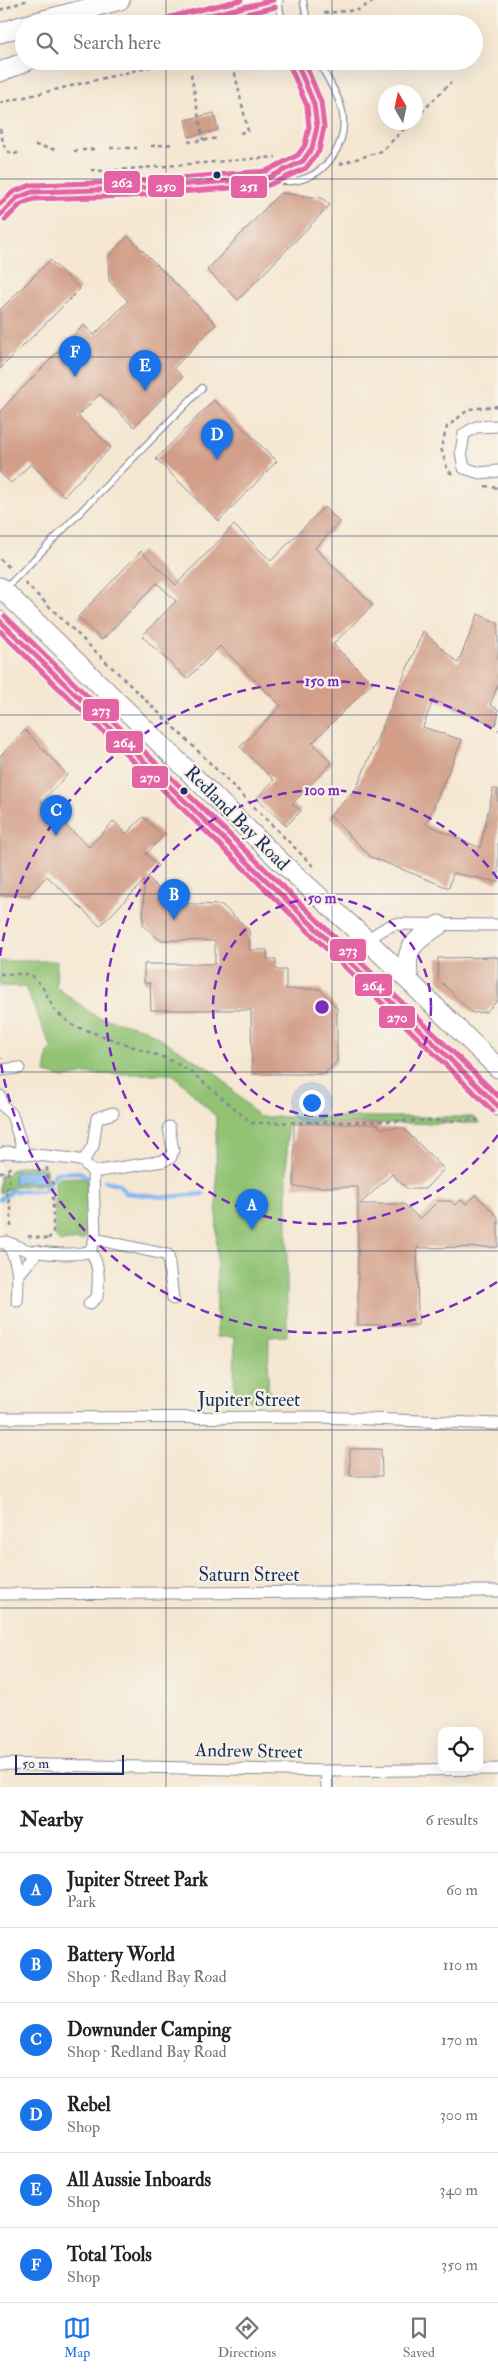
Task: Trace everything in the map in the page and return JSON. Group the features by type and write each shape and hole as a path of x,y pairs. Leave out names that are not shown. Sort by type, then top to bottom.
{"main road":[{"path":"62,15 120,0"},
{"path":"210,15 273,0"},
{"path":"0,33 15,28"},
{"path":"0,72 15,66"},
{"name":"Redland Bay Road","path":"1,590 279,860 368,941 498,1068"},
{"name":"Redland Bay Road","path":"0,621 498,1106"},
{"path":"409,981 406,966 410,948 415,941 439,925"}],"street":[{"path":"498,426 476,427 464,434 460,452 464,468 480,474 498,471"},
{"path":"347,959 387,926 395,924 498,925"},
{"path":"0,1070 19,1068"},
{"path":"0,1096 2,1105 12,1115 24,1153"},
{"path":"83,1162 93,1146 97,1118 113,1113"},
{"path":"93,1172 163,1161 171,1157 173,1150 170,1127"},
{"path":"0,1154 7,1152 24,1153 83,1162 93,1172 95,1239 90,1251 81,1254 29,1251 7,1240"},
{"path":"95,1239 168,1255 173,1299"},
{"path":"7,1240 17,1261 19,1274 17,1301"},
{"path":"89,1304 97,1296 98,1285 96,1259 90,1251"},
{"path":"19,1274 38,1252"},
{"name":"Jupiter Street","path":"0,1418 319,1417 498,1424"},
{"name":"Saturn Street","path":"0,1594 498,1590"},
{"name":"Andrew Street","path":"0,1764 326,1771 498,1769"},
{"path":"326,1771 327,1787"}],"lane":[{"path":"278,0 280,15"},
{"path":"303,0 306,15"},
{"path":"268,178 302,161 312,148 316,138 317,114 300,70"},
{"path":"0,215 17,198 32,192 128,189 268,178 287,182 314,175 329,162 341,142 343,130 342,111 323,70"},
{"path":"1,590 18,576 202,388"}],"path":[{"path":"0,10 28,0"},
{"path":"324,13 358,10 376,0"},
{"path":"0,103 137,70"},
{"path":"234,70 248,131 236,134"},
{"path":"191,74 202,140"},
{"path":"423,111 451,82"},
{"path":"0,129 6,148 12,156 20,152"},
{"path":"382,150 403,130"},
{"path":"188,142 219,138"},
{"path":"151,146 175,144"},
{"path":"35,145 57,150"},
{"path":"110,148 137,148"},
{"path":"74,150 95,149"},
{"path":"91,170 104,171 276,157"},
{"path":"0,559 198,751 318,871"},
{"path":"0,974 30,974 42,986 55,1011 74,1026 168,1058 190,1071 252,1123 482,1120"},
{"path":"7,1240 11,1231 11,1207 5,1191 10,1182 8,1171"},
{"path":"48,1177 53,1183 53,1232 48,1240"},
{"path":"21,1238 40,1236 52,1242"}],"green space":[{"path":"0,961 57,961 56,987 95,1016 145,1029 216,1073 259,1117 473,1117 480,1123 287,1124 287,1336 269,1337 268,1389 276,1401 227,1401 234,1395 235,1337 217,1337 216,1117 173,1074 87,1074 65,1078 45,1073 48,1052 52,1049 25,987 0,986"},
{"path":"22,1166 43,1166 46,1168 47,1185 17,1186 0,1193 0,1176 7,1175 11,1170"},
{"path":"83,1177 87,1180 87,1236 83,1240 60,1242 55,1237 55,1182 58,1178"}],"water":[{"path":"42,1169 44,1171 45,1183 20,1182 14,1184 14,1172"}],"building":[{"path":"214,113 218,130 189,137 185,120"},
{"path":"280,193 322,198 330,205 238,300 207,270"},
{"path":"128,236 216,324 174,368 183,377 134,427 100,394 78,416 111,447 64,496 31,464 11,483 0,473 0,411 84,325 94,335 128,301 109,281 108,257"},
{"path":"50,260 80,289 0,369 0,310"},
{"path":"214,400 277,461 219,521 156,459"},
{"path":"324,507 340,522 315,548 373,605 333,644 372,683 312,743 332,763 292,804 301,811 286,826 257,798 274,780 240,747 281,706 220,646 187,679 142,636 176,601 157,583 102,640 78,617 141,551 176,585 234,525 271,561"},
{"path":"478,614 498,623 498,685 490,705 498,709 498,717 495,725 433,700 423,727 462,740 426,824 480,848 493,789 498,789 498,882 453,873 449,888 371,857 330,816 357,787 423,631 458,663"},
{"path":"25,730 67,775 41,802 89,847 114,821 126,834 143,817 163,836 146,854 158,866 148,877 171,903 222,905 249,930 250,950 267,950 267,959 276,959 276,970 286,970 286,989 320,989 337,1008 337,1062 324,1074 252,1074 251,1010 151,1010 150,983 144,983 144,964 215,964 215,941 160,940 143,925 144,881 100,926 47,876 29,895 0,895 0,756"},
{"path":"498,957 498,1000 486,1012 472,1013 438,979 438,958"},
{"path":"294,1124 378,1124 379,1128 403,1128 444,1169 425,1189 407,1189 392,1174 360,1204 404,1204 420,1219 438,1201 451,1201 455,1205 461,1200 466,1204 476,1195 498,1217 498,1247 417,1248 418,1325 358,1325 358,1187 294,1187"},
{"path":"350,1449 381,1449 382,1476 350,1476"}],"waterway":[{"path":"0,1199 13,1191 44,1191 56,1173 80,1172 89,1178"},
{"path":"105,1181 119,1184 126,1193 166,1197 203,1194"}],"transit line":[{"name":"262","path":"178,15 241,0"},
{"name":"250","path":"210,15 273,0"},
{"name":"251","path":"242,15 275,7"},
{"name":"262","path":"0,204 13,192 31,185 128,182 266,171 298,155 305,145 309,127 307,106 292,70"},
{"name":"250","path":"0,215 17,198 32,192 128,189 268,178 303,161 312,148 317,127 314,104 300,70"},
{"name":"251","path":"5,220 21,204 34,199 129,196 269,185 306,168 319,151 324,127 321,102 308,70"},
{"name":"273","path":"5,616 498,1096"},
{"name":"264","path":"0,621 498,1106"},
{"name":"270","path":"0,631 493,1111"}],"place":[{"name":"Total Tools","path":"75,377"},
{"name":"All Aussie Inboards","path":"145,391"},
{"name":"Rebel","path":"217,460"},
{"name":"Downunder Camping","path":"56,836"},
{"name":"Battery World","path":"174,920"},
{"name":"Jupiter Street Park","path":"252,1230"}]}
